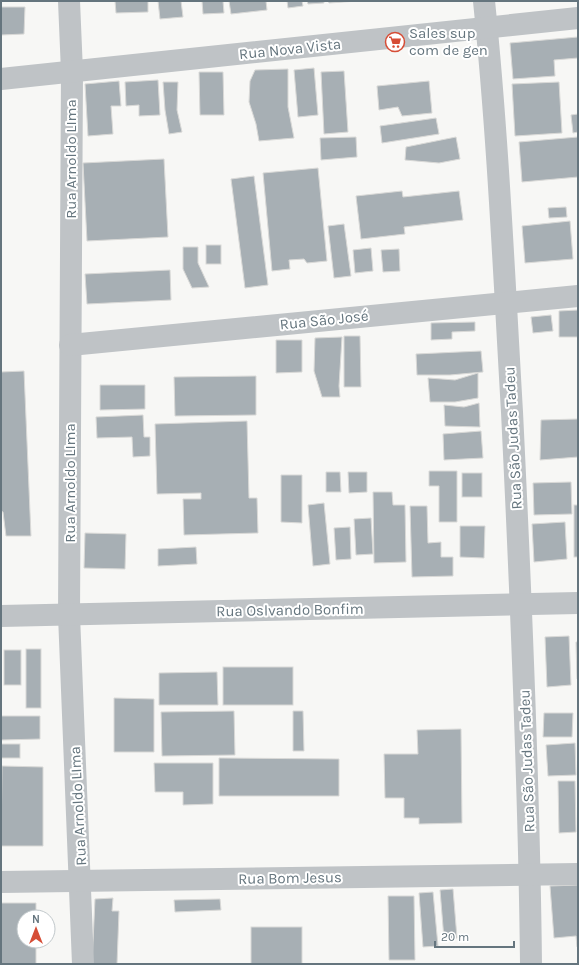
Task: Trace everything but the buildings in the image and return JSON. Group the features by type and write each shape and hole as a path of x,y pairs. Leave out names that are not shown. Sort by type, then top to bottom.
{"street":[{"name":"Rua Arnoldo LIma","path":"69,1 72,72 69,615 81,882 83,964"},
{"name":"Rua São Judas Tadeu","path":"484,1 506,301 522,605 530,875 531,964"},
{"name":"Rua Nova Vista","path":"1,79 578,18"},
{"name":"Rua São José","path":"70,345 506,301 578,296"},
{"name":"Rua Oslvando Bonfim","path":"1,616 578,603"},
{"name":"Rua Bom Jesus","path":"1,882 578,874"}],"place":[{"name":"Sales sup com de gen","path":"395,42"}]}
